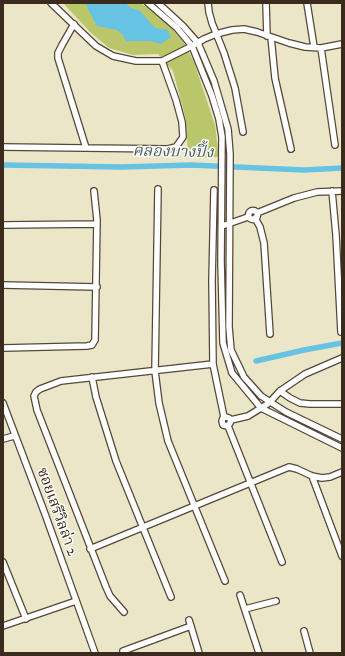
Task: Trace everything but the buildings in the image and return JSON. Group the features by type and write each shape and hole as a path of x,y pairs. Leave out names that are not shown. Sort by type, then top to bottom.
{"street":[{"path":"50,3 96,46 113,56 136,61 162,60 216,34 244,29 305,47 321,48 342,44"},
{"path":"148,3 177,28 192,46 212,96 219,120 222,137 223,343 232,373 261,408 342,448"},
{"path":"158,3 198,43 214,81 228,129 230,154 229,327 231,350 244,377 269,403 342,439"},
{"path":"208,3 208,12 230,70 235,88 243,132"},
{"path":"266,3 269,36 276,78 291,149"},
{"path":"307,3 314,47"},
{"path":"74,24 58,52 58,58 86,148"},
{"path":"321,48 335,145"},
{"path":"3,147 168,149 176,147 183,137 182,122 162,60"},
{"path":"158,189 155,371 159,402 168,441 224,581"},
{"path":"214,190 212,281 213,364 224,417 229,418 229,423 250,483 282,562"},
{"path":"3,348 92,344 95,340 97,224 94,191"},
{"path":"332,191 336,235 340,332"},
{"path":"222,226 248,216 252,219 294,198 317,192 342,191"},
{"path":"256,216 264,243 270,334"},
{"path":"3,225 97,224"},
{"path":"3,285 97,287"},
{"path":"229,423 248,416 269,403 280,390 305,374 342,358"},
{"path":"124,612 110,596 90,549 37,410 34,396 40,389 61,381 213,364"},
{"path":"92,377 96,397 116,461 171,597"},
{"path":"280,390 290,398 300,403 342,404"},
{"name":"ซอยเสรีวิลล่า 2","path":"3,403 95,653"},
{"path":"3,439 14,436"},
{"path":"90,549 289,468 297,469 312,476 330,477 342,472"},
{"path":"312,476 342,556"},
{"path":"3,562 26,619"},
{"path":"240,595 259,653"},
{"path":"3,626 76,601"},
{"path":"245,609 276,601"},
{"path":"122,651 190,623 199,653"},
{"path":"304,631 310,653"}],"green space":[{"path":"63,3 141,3 170,26 184,43 194,62 215,125 219,157 188,157 186,120 173,71 158,54 133,55 109,48 90,32"}],"water":[{"path":"85,3 126,3 129,7 140,11 155,28 167,30 171,37 161,44 151,41 126,41 123,35 117,30 97,26"}],"waterway":[{"name":"คลองบางปิ้ง","path":"3,165 122,167 191,165 304,170 342,168"},
{"path":"256,361 342,343"}]}
